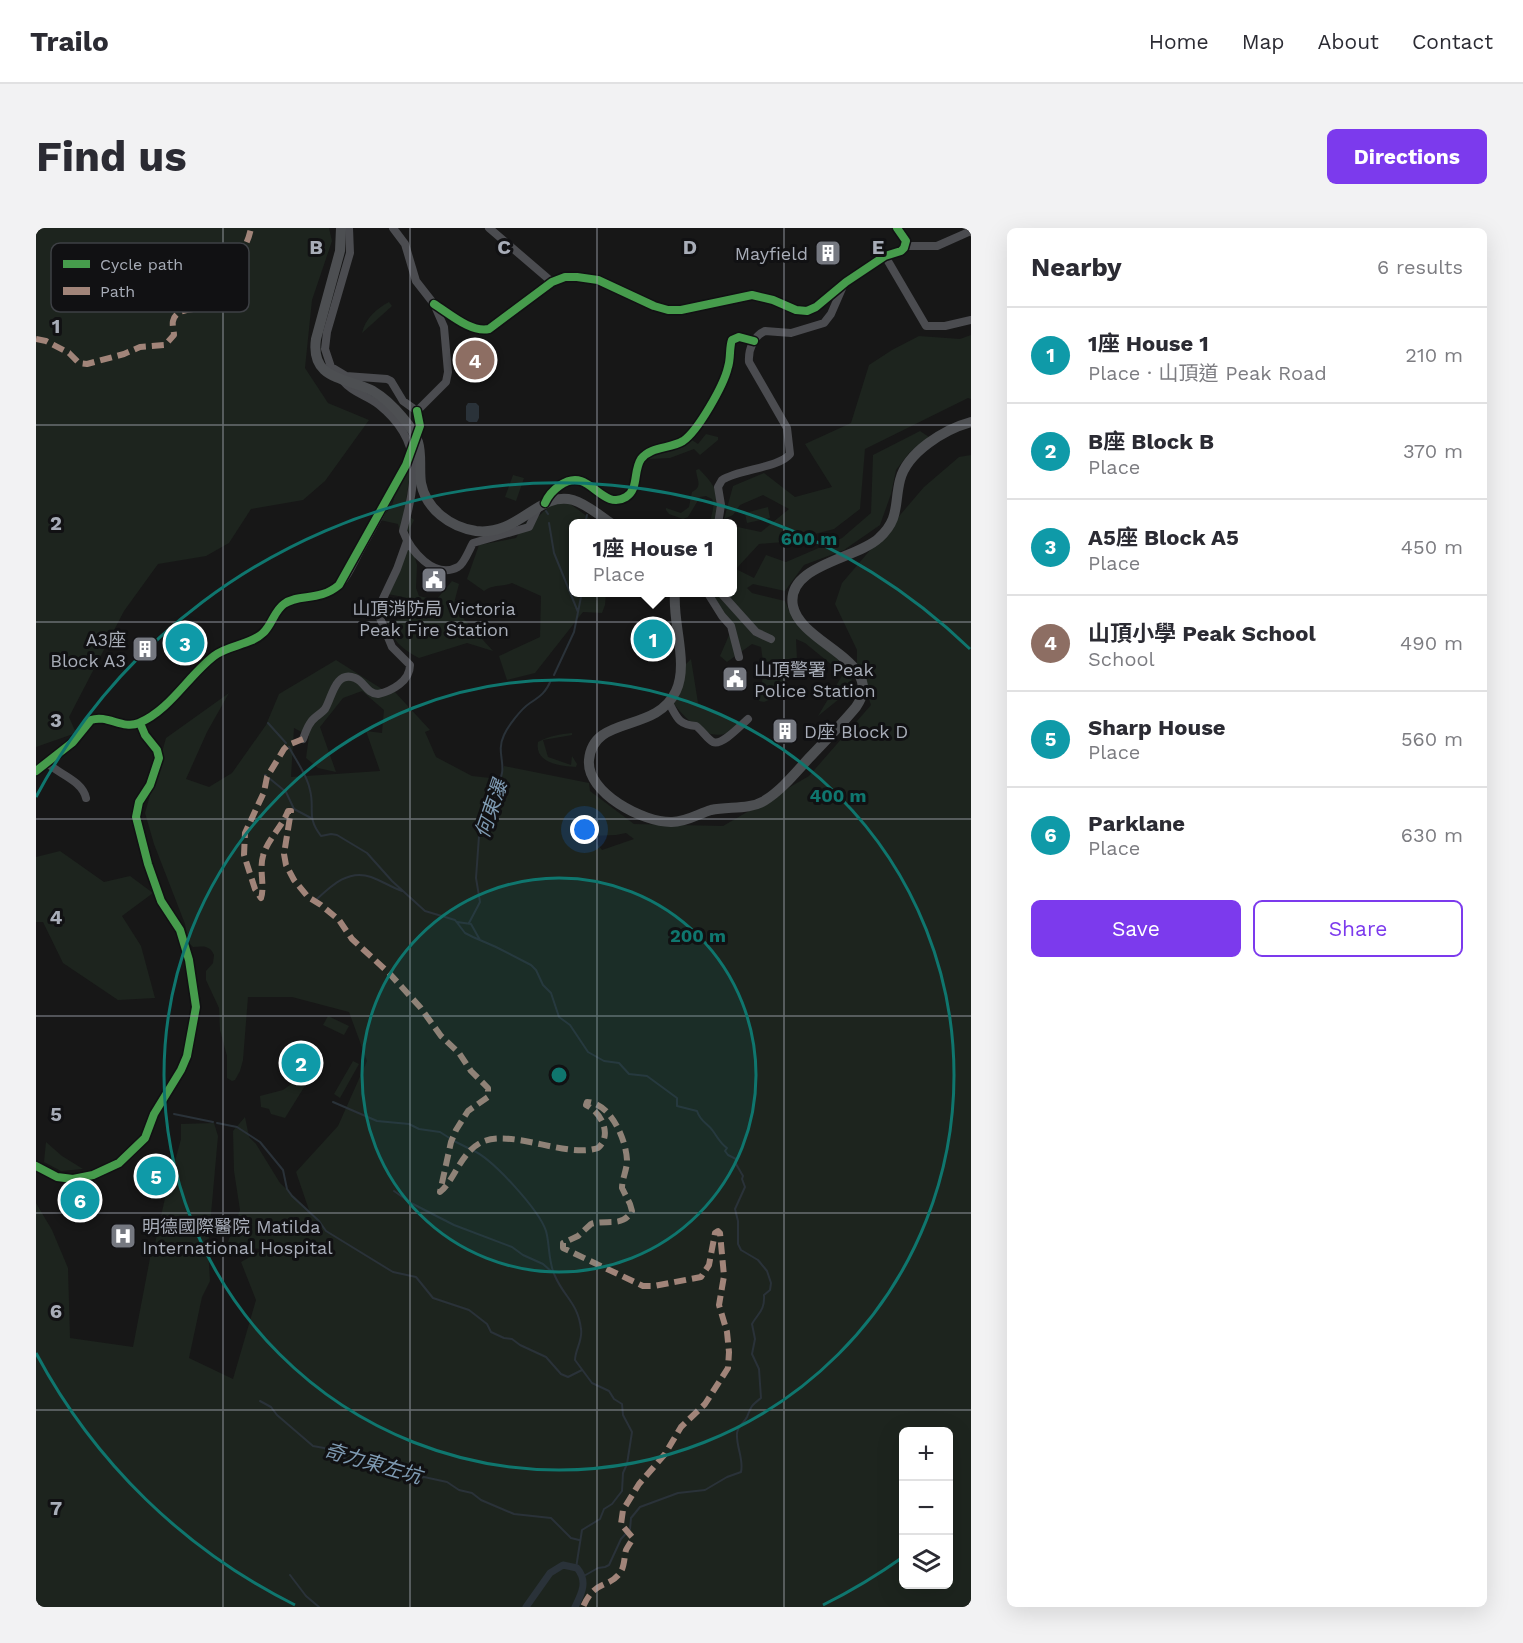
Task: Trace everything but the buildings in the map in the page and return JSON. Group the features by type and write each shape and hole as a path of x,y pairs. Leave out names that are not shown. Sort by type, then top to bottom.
{"main road":[{"path":"341,228 340,251 315,348 318,360 332,376 365,387 382,397 405,421 418,442 423,489 430,503 442,517 472,530 490,531 509,526 541,505 559,499 573,500 604,519"},
{"path":"675,597 675,620 681,670 678,687 669,703 658,713 605,733 595,743 589,759 591,775 597,786 610,798 653,819 674,822 714,810 755,805 766,800 853,712 863,692 862,681 856,669 797,617 792,598 796,586 813,570 867,547 880,537 894,517 900,478 910,459 919,450 952,429 971,422"}],"street":[{"path":"349,228 351,252 327,332 325,349 331,367 345,379 348,387 371,399 387,413 413,445 413,488 403,531 407,541 423,561 443,569 460,566 473,543 529,527 541,505 555,489 575,480 582,481 597,493 608,498 619,499 628,496 634,489 642,458 650,451 684,440 711,404 727,371 732,340 739,337 754,341"},
{"path":"393,228 403,241 414,277 434,304 444,327 448,372 446,382 417,411"},
{"path":"489,228 552,282"},
{"path":"897,228 905,238 906,246"},
{"path":"434,304 482,331 489,329 552,282 565,277 577,277 598,280 654,306 668,310 681,310 752,295 773,300 802,312 816,307 846,282 885,256 901,251 906,246 937,246 971,231"},
{"path":"885,256 928,327 971,320"},
{"path":"719,519 721,505 718,487 722,480 785,461 790,454 787,428 749,362 754,341 764,331 791,333 824,323 831,314 846,282"},
{"path":"36,771 73,742 92,719 100,718 128,725 140,723 158,711 218,652 262,634 278,610 285,604 320,596 339,585 388,500 413,445 420,423 417,411 403,402 391,381 387,379 345,379"},
{"path":"405,525 423,489"},
{"path":"303,739 310,722 324,710 333,688 340,681 349,677 356,678 370,692 378,694 397,686 409,675 410,665 393,647 380,618 379,607 407,541"},
{"path":"710,597 730,626 739,657"},
{"path":"724,597 756,632 771,639"},
{"path":"669,703 681,723 696,726 713,742 722,741 748,719"},
{"path":"36,1166 57,1177 73,1179 93,1175 119,1163 143,1141 156,1110 186,1059 196,1002 186,947 180,930 161,901 137,821 138,807 152,781 159,758 158,752 145,735 140,723"},
{"path":"46,762 78,784 86,798"}],"shaded area":[{"path":"36,228 329,228 332,241 312,300 305,368 328,403 369,420 325,481 303,500 251,509 229,543 206,556 158,564 124,611 69,717 76,733 36,747"},
{"path":"389,302 392,306 362,333 372,314"},
{"path":"971,335 971,399 968,398 865,449 860,509 834,529 784,542 759,544 737,568 737,527 761,532 789,509 763,495 740,505 733,515 724,519 733,486 764,473 795,497 832,487 805,444 851,423 869,365 919,336 960,339"},
{"path":"468,403 476,403 479,406 477,422 466,420"},
{"path":"920,431 929,437 909,453 896,470 891,494 880,525 844,550 804,565 785,591 753,584 747,588 752,593 785,601 793,620 853,673 849,691 818,716 843,674 805,643 796,639 797,660 771,699 764,702 759,701 764,669 761,647 752,644 727,662 720,656 733,626 729,618 718,612 706,597 737,597 737,570 754,578 766,555 786,562 842,538 871,513 873,455"},
{"path":"706,434 718,437 718,440 700,455 694,449 670,458 649,459 651,453 689,438 698,444"},
{"path":"971,455 971,1607 36,1607 36,1203 52,1230 68,1268 70,1338 133,1347 151,1253 153,1253 181,1139 181,1124 214,1123 218,1136 208,1248 210,1281 202,1297 189,1358 233,1379 256,1300 241,1262 264,1249 226,1247 240,1210 234,1171 233,1131 245,1117 249,1137 256,1144 280,1183 309,1210 296,1172 338,1126 367,1061 349,1012 292,997 248,997 243,1060 235,1080 227,1078 227,1056 220,1030 219,1008 206,980 206,971 213,963 214,955 208,948 193,947 189,943 185,924 154,844 145,813 166,738 229,693 207,732 186,779 209,787 232,773 266,725 279,694 336,660 382,689 394,691 430,730 425,732 436,757 472,776 500,779 504,766 589,783 590,791 634,824 723,826 809,776 871,705 857,665 857,650 835,604 842,583 924,487 959,457","holes":["362,691 384,710 382,733 366,731 380,771 291,777 294,728 309,736 306,758 318,768 336,772 320,727 343,698","626,833 634,839 602,850 591,836"]},
{"path":"412,463 404,512 414,520 408,532 417,565 416,588 419,596 436,600 452,581 459,584 453,607 493,651 467,643 419,658 403,648 389,628 388,621 403,619 403,597 388,594 403,543 398,524 380,520 392,506 396,491"},
{"path":"699,469 714,487 718,499 716,519 711,519 712,499 706,496 700,497 688,517 683,519 669,514 666,510 666,508 681,513 689,507 692,492 698,485 696,470"},
{"path":"513,475 524,478 516,501 505,497"},
{"path":"569,503 591,519 569,519 569,597 606,597 605,605 602,613 583,612 535,673 507,680 499,656 540,637 541,596 512,583 491,587 484,591 467,579 479,545 516,538 524,524 540,515 551,504"},
{"path":"768,507 770,518 747,523 745,513"},
{"path":"691,659 698,703 739,725 727,733 719,735 703,731 672,702 684,666"},
{"path":"572,733 572,735 543,740 548,757 571,765 572,756 577,764 576,767 550,762 540,755 538,742 546,738"},
{"path":"60,851 104,882 130,876 153,893 122,916 141,946 155,998 118,1000 63,963 43,922 36,922 36,857"},
{"path":"328,1016 349,1026 344,1035 323,1025"},
{"path":"353,1061 359,1064 340,1098 334,1094"},
{"path":"294,1082 306,1084 285,1118 271,1114 269,1109 261,1107 260,1096 283,1090"},
{"path":"46,1142 62,1156 83,1169 61,1171 44,1162"}],"waterway":[{"path":"586,519 587,515"},
{"path":"549,523 554,553 569,590"},
{"path":"572,597 578,612"},
{"path":"554,675 574,632 581,597"},
{"name":"何東瀑","path":"469,923 480,902 476,878 479,836 481,830 491,820 494,788 502,774 501,742 515,718 543,693 551,680"},
{"path":"268,723 286,743"},
{"path":"289,747 309,784 312,818 321,836 337,835 367,853 392,881 425,911 455,920 465,933 531,965 543,985 551,993 559,1017 570,1025 588,1052 604,1061 619,1063 629,1074 647,1076 677,1098 677,1106 697,1111 700,1118 727,1148 725,1151 728,1155 736,1159 736,1164 743,1176 745,1187 735,1209 738,1221 738,1244 741,1250 758,1260 767,1271 771,1283 770,1290 764,1295 762,1308 752,1324 755,1339 752,1354 759,1369 761,1398 752,1406 738,1431 741,1472 705,1490 678,1493 640,1507 631,1518 630,1529 621,1539 609,1565 582,1577"},
{"path":"269,778 286,792 294,809 311,818"},
{"name":"何東瀑","path":"495,795 499,782"},
{"path":"317,899 341,880 355,875 371,877 402,891"},
{"path":"457,922 471,924 480,940"},
{"path":"333,1102 377,1121 409,1124 419,1129 440,1132 451,1139"},
{"path":"174,1114 213,1122"},
{"path":"217,1123 237,1127 260,1142 283,1170 287,1189 292,1196 319,1221 326,1231 393,1272 416,1277 433,1298 469,1310 487,1324 491,1332 512,1339 546,1357 561,1374 568,1377 582,1370"},
{"path":"452,1140 470,1149"},
{"path":"472,1150 502,1174 525,1198 542,1222 546,1231 553,1271 574,1306 579,1320 581,1337 575,1360 592,1383 609,1391 614,1399 622,1404 623,1415 632,1432 627,1464 623,1473 622,1491 612,1504 604,1509 600,1519 582,1530 576,1568"},
{"path":"394,1191 411,1203 454,1225 512,1247 543,1264 552,1272"},
{"name":"奇力東左坑","path":"260,1401 271,1407 313,1446 324,1448 353,1462 364,1461 410,1478 424,1477 447,1482 459,1490 472,1493 481,1500 514,1514 551,1518 571,1538 579,1540"},
{"path":"526,1607 550,1573 563,1565 577,1568 582,1578 582,1592 575,1607"},
{"path":"290,1575 306,1596 319,1607"}],"marked path":[{"path":"246,243 251,228"},
{"path":"36,339 46,341 69,353 79,363 87,364 140,347 165,345 174,335 173,323 175,316 180,312"},
{"path":"303,739 284,749 267,777 264,792 245,833 244,855 255,889 261,898 262,861 265,850 288,811 291,811 284,854 286,865 294,880 308,897 339,920 352,939 389,973 488,1088 488,1097 468,1111 456,1130 451,1142 440,1192 467,1154 480,1143 492,1139 522,1140 570,1150 598,1148 605,1137 605,1131 600,1118 586,1105 587,1102 603,1109 616,1124 620,1133 627,1160 622,1188 632,1211 624,1220 591,1224 578,1236 563,1243 563,1248 643,1286 654,1286 701,1277 709,1265 715,1233 718,1231 720,1233 724,1276 719,1305 727,1332 728,1368 705,1404 681,1427 665,1454 639,1484 623,1510 621,1524 633,1538 626,1550 622,1570 611,1581 592,1592 583,1607"}],"cycle path":[{"path":"434,304 468,325 489,329 552,282 565,277 577,277 598,280 654,306 668,310 681,310 752,295 773,300 796,310 807,311 816,307 846,282 885,256 901,251 906,241 897,228"},
{"path":"545,503 560,486 576,480 613,500 620,500 630,494 641,459 650,452 683,441 703,418 726,375 732,340 739,337 754,341"},
{"path":"36,771 73,742 91,720 103,719 127,725 139,723 160,710 214,656 263,633 284,604 296,599 324,594 339,585 406,465 420,426 417,411"},
{"path":"36,1166 57,1177 73,1179 93,1175 119,1163 145,1138 154,1114 187,1056 196,1007 189,960 180,930 161,901 148,864 136,817 139,802 150,785 159,758 157,750 145,735 140,723"}],"place":[{"name":"Mayfield","path":"828,253"},
{"name":"山頂小學 Peak School","path":"475,360"},
{"name":"山頂消防局 Victoria Peak Fire Station","path":"434,580"},
{"name":"1座 House 1","path":"653,639"},
{"name":"A5座 Block A5","path":"185,643"},
{"name":"A3座 Block A3","path":"145,649"},
{"name":"山頂警署 Peak Police Station","path":"735,679"},
{"name":"D座 Block D","path":"785,731"},
{"name":"B座 Block B","path":"301,1063"},
{"name":"Sharp House","path":"156,1176"},
{"name":"Parklane","path":"80,1200"},
{"name":"明德國際醫院 Matilda International Hospital","path":"123,1236"}]}
